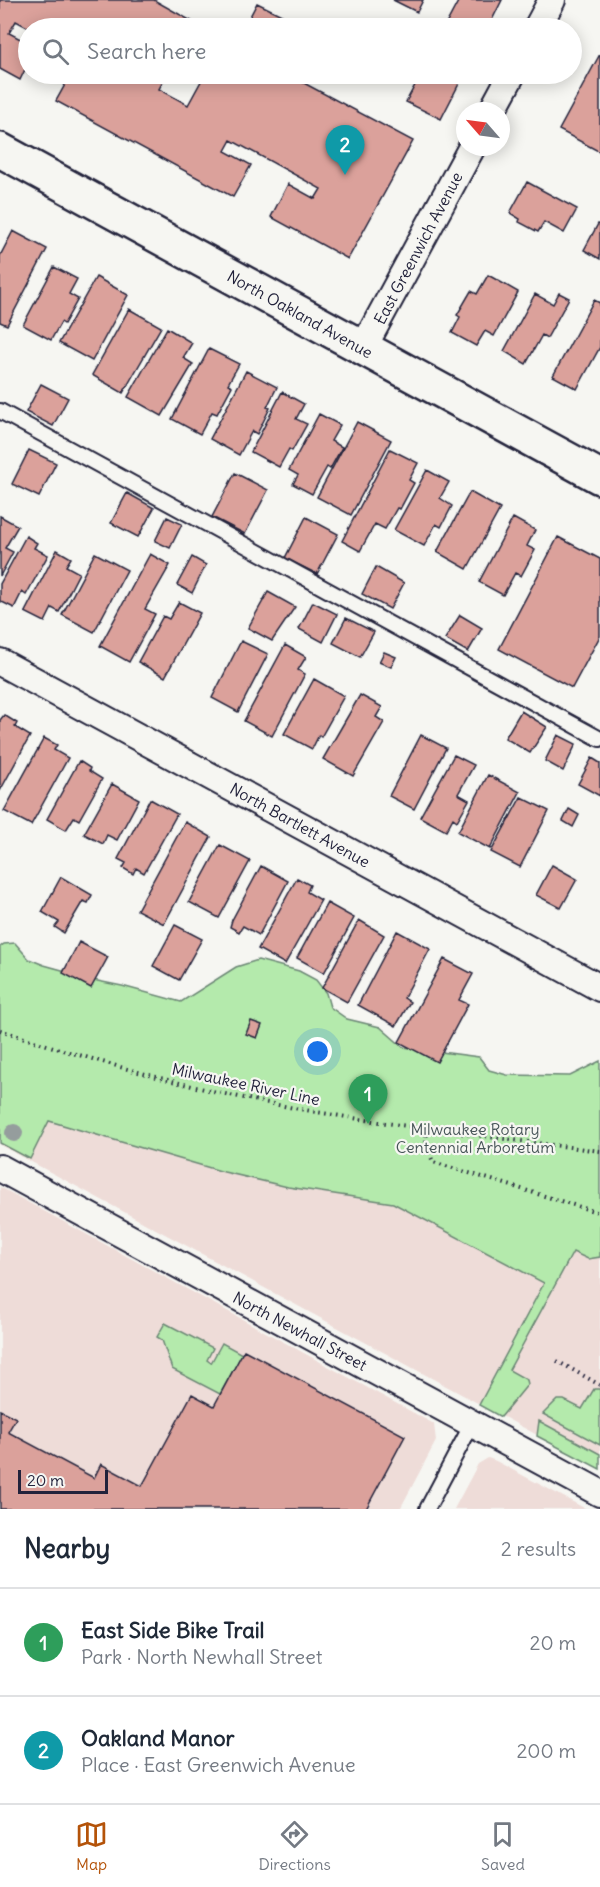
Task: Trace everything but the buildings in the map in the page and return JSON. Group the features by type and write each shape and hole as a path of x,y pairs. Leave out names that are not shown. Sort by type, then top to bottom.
{"main road":[{"name":"North Oakland Avenue","path":"0,150 600,477"}],"street":[{"path":"542,18 552,0"},
{"path":"497,102 507,84"},
{"name":"East Greenwich Avenue","path":"363,348 467,156"},
{"name":"North Bartlett Avenue","path":"0,662 600,988"},
{"name":"North Newhall Street","path":"0,1168 600,1493"}],"lane":[{"path":"0,411 600,739"},
{"path":"427,1509 472,1424"}],"path":[{"name":"Milwaukee River Line","path":"0,1030 162,1078 259,1101 428,1129 600,1151"},
{"path":"428,1129 428,1154 433,1162 600,1213"},
{"path":"557,1361 600,1384"}],"shaded area":[{"path":"0,1080 600,1224 600,1469 0,1145"},
{"path":"0,1187 434,1424 436,1441 400,1509 0,1509"},
{"path":"488,1458 586,1509 454,1509 478,1464"}],"green space":[{"name":"Milwaukee Rotary Centennial Arboretum","path":"15,943 29,959 44,965 83,978 181,1002 236,967 258,960 299,971 316,980 326,993 330,1007 347,1019 380,1027 403,1047 479,1057 489,1070 507,1075 570,1076 600,1061 600,1257 588,1259 573,1252 509,1370 527,1380 528,1384 501,1417 479,1405 544,1283 393,1203 288,1187 224,1172 49,1121 30,1159 0,1143 0,947 4,944"},
{"path":"165,1323 213,1348 207,1360 211,1363 222,1343 242,1354 220,1394 172,1369 162,1340 157,1337"},
{"path":"594,1389 600,1389 600,1445 543,1414 557,1400 564,1400 582,1409"},
{"path":"539,1421 600,1454 600,1469 537,1436"}],"place":[{"name":"Oakland Manor","path":"345,175"},
{"name":"East Side Bike Trail","path":"368,1124"}]}
